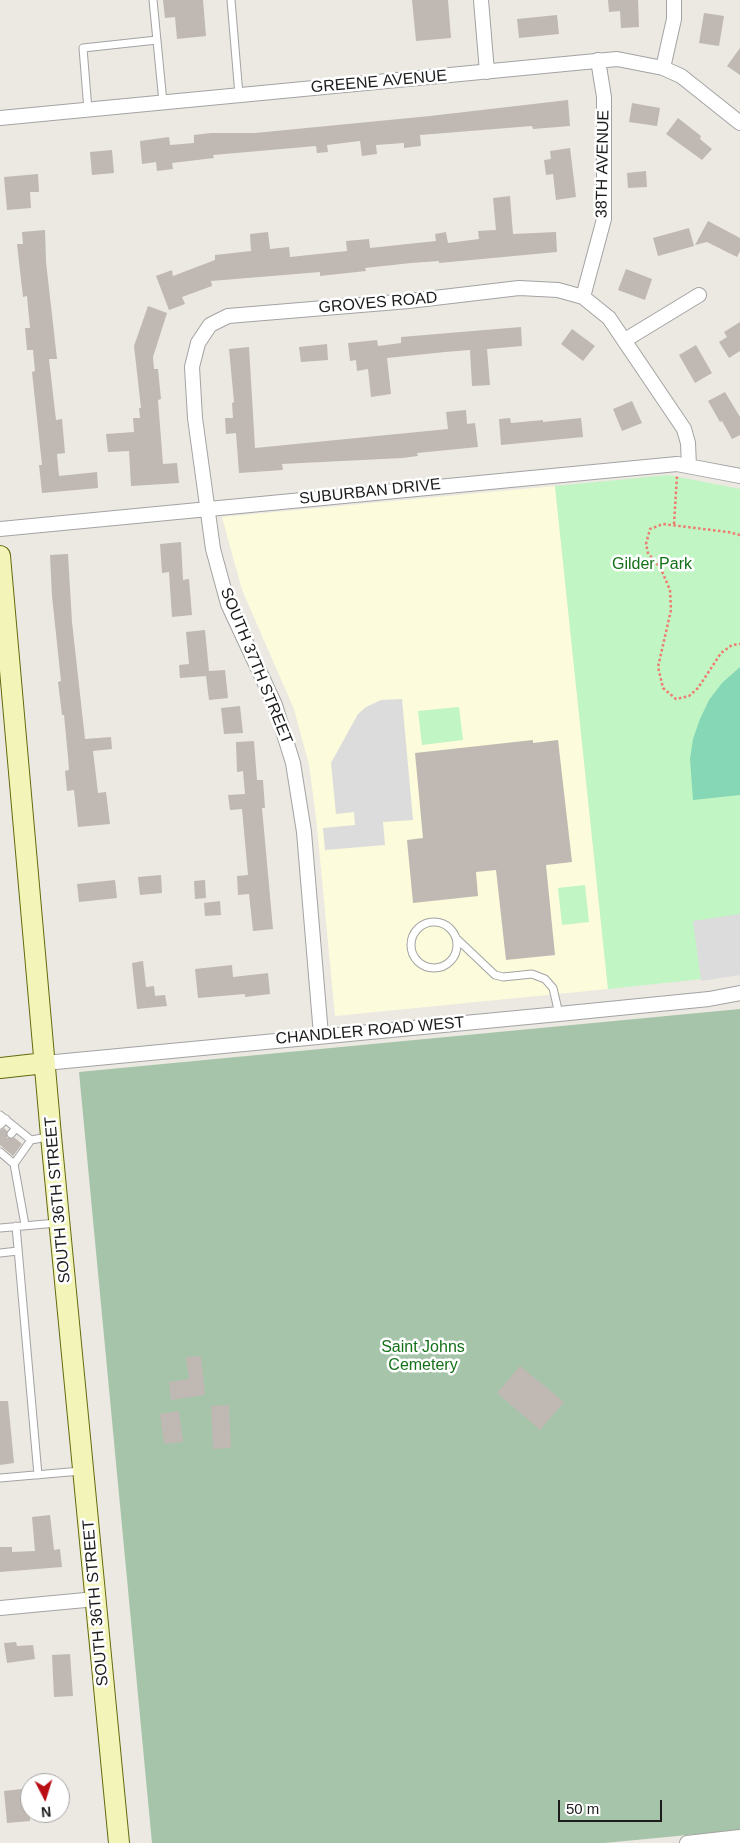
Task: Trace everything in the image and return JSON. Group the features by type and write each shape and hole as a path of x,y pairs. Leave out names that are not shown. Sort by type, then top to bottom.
{"main road":[{"name":"SOUTH 36TH STREET","path":"0,556 1,587 51,1136 119,1843"},
{"name":"CHANDLER ROAD WEST","path":"0,1068 45,1063"}],"street":[{"path":"481,0 487,72"},
{"path":"663,68 674,19 674,0"},
{"name":"GREENE AVENUE","path":"0,118 598,60 625,60 663,68 702,91 740,123"},
{"name":"38TH AVENUE","path":"584,297 604,219 604,97 598,60"},
{"name":"GROVES ROAD","path":"195,418 192,367 198,343 210,325 228,316 409,301 519,288 558,290 584,297 609,318 625,340 684,428 688,443 683,465"},
{"path":"625,340 699,295"},
{"name":"SOUTH 37TH STREET","path":"195,418 213,549 228,604 275,705 293,763 304,832 321,1035"},
{"name":"SUBURBAN DRIVE","path":"0,529 683,465 724,475 740,476"},
{"name":"CHANDLER ROAD WEST","path":"45,1063 321,1035 559,1014 740,994"},
{"path":"0,1608 96,1599"},
{"path":"687,1843 740,1838"}],"lane":[{"path":"153,0 163,102"},
{"path":"231,0 239,95"},
{"path":"88,110 83,48 157,40"},
{"path":"457,939 456,954 446,965 440,967 432,968 419,962 412,950 414,934 425,923 441,922 454,932 457,939 495,975 504,977 532,974 545,979 553,988 559,1014"},
{"path":"2,1120 31,1140"},
{"path":"11,1134 16,1128"},
{"path":"14,1164 31,1140 51,1136"},
{"path":"0,1149 14,1164 26,1225"},
{"path":"0,1228 60,1223"},
{"path":"16,1226 38,1475"},
{"path":"0,1253 18,1251"},
{"path":"0,1478 84,1471"}],"path":[{"path":"674,524 683,465"},
{"path":"740,535 674,524 663,524 650,529 646,544 648,554 661,569 670,590 671,610 658,668 658,675 663,688 676,699 689,696 698,688 721,654 732,645 740,644"}],"shaded area":[{"path":"555,486 608,989 335,1016 316,817 309,765 294,709 242,590 222,517"},
{"path":"402,699 413,820 383,822 385,845 325,850 323,828 355,825 354,812 336,814 331,763 358,714 366,707 381,700"},
{"path":"740,914 740,975 701,981 693,921"}],"green space":[{"name":"Gilder Park","path":"669,475 740,489 740,975 608,989 555,486"},
{"path":"740,667 740,795 693,800 690,759 693,739 700,719 709,700 722,683"},
{"path":"459,707 463,740 422,745 418,711"},
{"path":"585,885 589,922 562,925 558,888"},
{"name":"Saint Johns Cemetery","path":"740,1009 740,1830 604,1843 152,1843 79,1072"}],"building":[{"path":"163,0 203,0 206,36 177,39 175,17 165,18"},
{"path":"412,0 448,0 451,38 416,41"},
{"path":"608,0 638,0 639,27 621,28 620,11 609,12"},
{"path":"704,13 724,16 719,46 699,43"},
{"path":"557,15 559,34 519,38 517,19"},
{"path":"740,48 740,75 727,66"},
{"path":"568,100 570,126 533,129 532,126 420,135 421,146 404,148 404,143 376,145 377,154 362,156 360,141 327,145 328,152 317,153 316,146 213,155 214,158 172,163 173,169 157,171 156,162 142,164 140,141 169,137 170,145 194,143 194,135 211,133 255,133"},
{"path":"632,103 660,108 657,126 629,122"},
{"path":"678,118 701,136 700,139 712,149 702,160 666,134"},
{"path":"570,148 576,197 556,200 553,174 546,175 544,160 551,159 550,151"},
{"path":"112,150 114,173 92,175 90,152"},
{"path":"646,171 647,187 628,188 627,173"},
{"path":"38,174 39,192 30,192 31,208 7,210 4,177"},
{"path":"510,196 513,234 556,232 557,252 439,263 439,261 411,263 365,268 366,271 320,276 320,272 211,281 212,286 182,297 185,304 169,310 156,276 172,270 173,276 215,260 215,255 251,251 250,234 268,232 270,249 289,247 290,257 347,251 346,241 369,239 370,248 436,241 435,234 446,232 448,243 479,239 478,231 496,230 493,198"},
{"path":"708,221 740,238 740,251 737,257 707,242 695,245"},
{"path":"689,228 694,246 658,256 653,238"},
{"path":"45,230 46,262 57,359 49,359 56,420 62,419 65,453 57,454 59,476 97,472 98,488 42,493 39,465 42,465 32,372 35,371 33,350 27,350 25,328 30,328 27,296 23,297 17,244 23,244 22,232"},
{"path":"626,269 652,279 645,300 618,290"},
{"path":"148,306 167,313 153,357 154,369 158,369 161,399 158,400 163,464 177,463 179,483 131,486 129,451 108,452 106,434 134,432 133,418 140,418 139,408 141,408 134,346"},
{"path":"740,322 740,351 729,358 719,342 727,337 724,332"},
{"path":"521,327 522,346 487,349 490,385 472,386 470,350 445,352 387,358 391,394 371,397 368,369 357,371 356,360 350,361 348,343 377,340 378,346 401,343 401,337"},
{"path":"572,329 595,346 583,361 561,344"},
{"path":"327,344 328,360 301,362 299,347"},
{"path":"696,345 712,373 695,383 679,355"},
{"path":"249,347 255,448 448,429 446,412 466,410 467,424 475,423 478,447 417,453 418,456 402,458 282,464 283,470 239,473 236,433 226,434 225,418 233,418 232,403 234,402 229,349"},
{"path":"725,392 740,417 740,435 732,439 708,401"},
{"path":"632,401 642,423 622,431 613,409"},
{"path":"510,418 511,423 581,418 583,437 501,445 499,419"},
{"path":"181,542 183,580 189,579 192,615 172,617 169,572 162,573 160,544"},
{"path":"68,554 72,622 85,739 111,737 112,749 93,751 98,793 106,792 110,824 78,827 74,790 67,791 65,771 69,770 64,715 62,715 58,682 61,681 52,596 50,555"},
{"path":"205,630 209,671 225,670 228,698 209,700 206,676 180,678 179,665 189,664 186,632"},
{"path":"240,706 243,733 224,734 221,708"},
{"path":"533,740 533,743 558,740 572,862 546,865 555,955 506,960 496,870 476,872 478,896 413,903 407,840 423,838 415,753"},
{"path":"254,741 257,780 263,780 265,808 262,808 273,929 253,931 249,894 238,895 237,876 248,875 242,809 230,810 228,795 245,794 243,771 237,772 236,742"},
{"path":"161,875 162,893 140,895 138,877"},
{"path":"115,880 117,898 79,902 77,884"},
{"path":"205,880 206,898 195,899 194,881"},
{"path":"220,901 221,915 205,916 204,903"},
{"path":"143,961 146,987 154,986 155,996 165,995 167,1006 137,1009 132,963"},
{"path":"232,965 233,977 268,973 270,994 245,997 245,994 198,998 195,969"},
{"path":"4,1128 7,1131 7,1138 15,1138 22,1144 13,1156 0,1145 0,1130"},
{"path":"201,1356 205,1395 171,1400 169,1382 189,1379 186,1357"},
{"path":"520,1366 564,1402 540,1430 497,1393"},
{"path":"0,1401 8,1401 14,1463 0,1465"},
{"path":"229,1405 231,1448 213,1449 211,1406"},
{"path":"179,1411 183,1442 164,1444 160,1414"},
{"path":"50,1515 54,1550 60,1549 62,1567 0,1572 0,1547 12,1547 12,1552 35,1551 32,1517"},
{"path":"16,1642 17,1646 33,1645 35,1659 7,1663 4,1643"},
{"path":"70,1654 73,1696 54,1697 52,1655"},
{"path":"20,1789 20,1822 7,1823 4,1791"}]}
